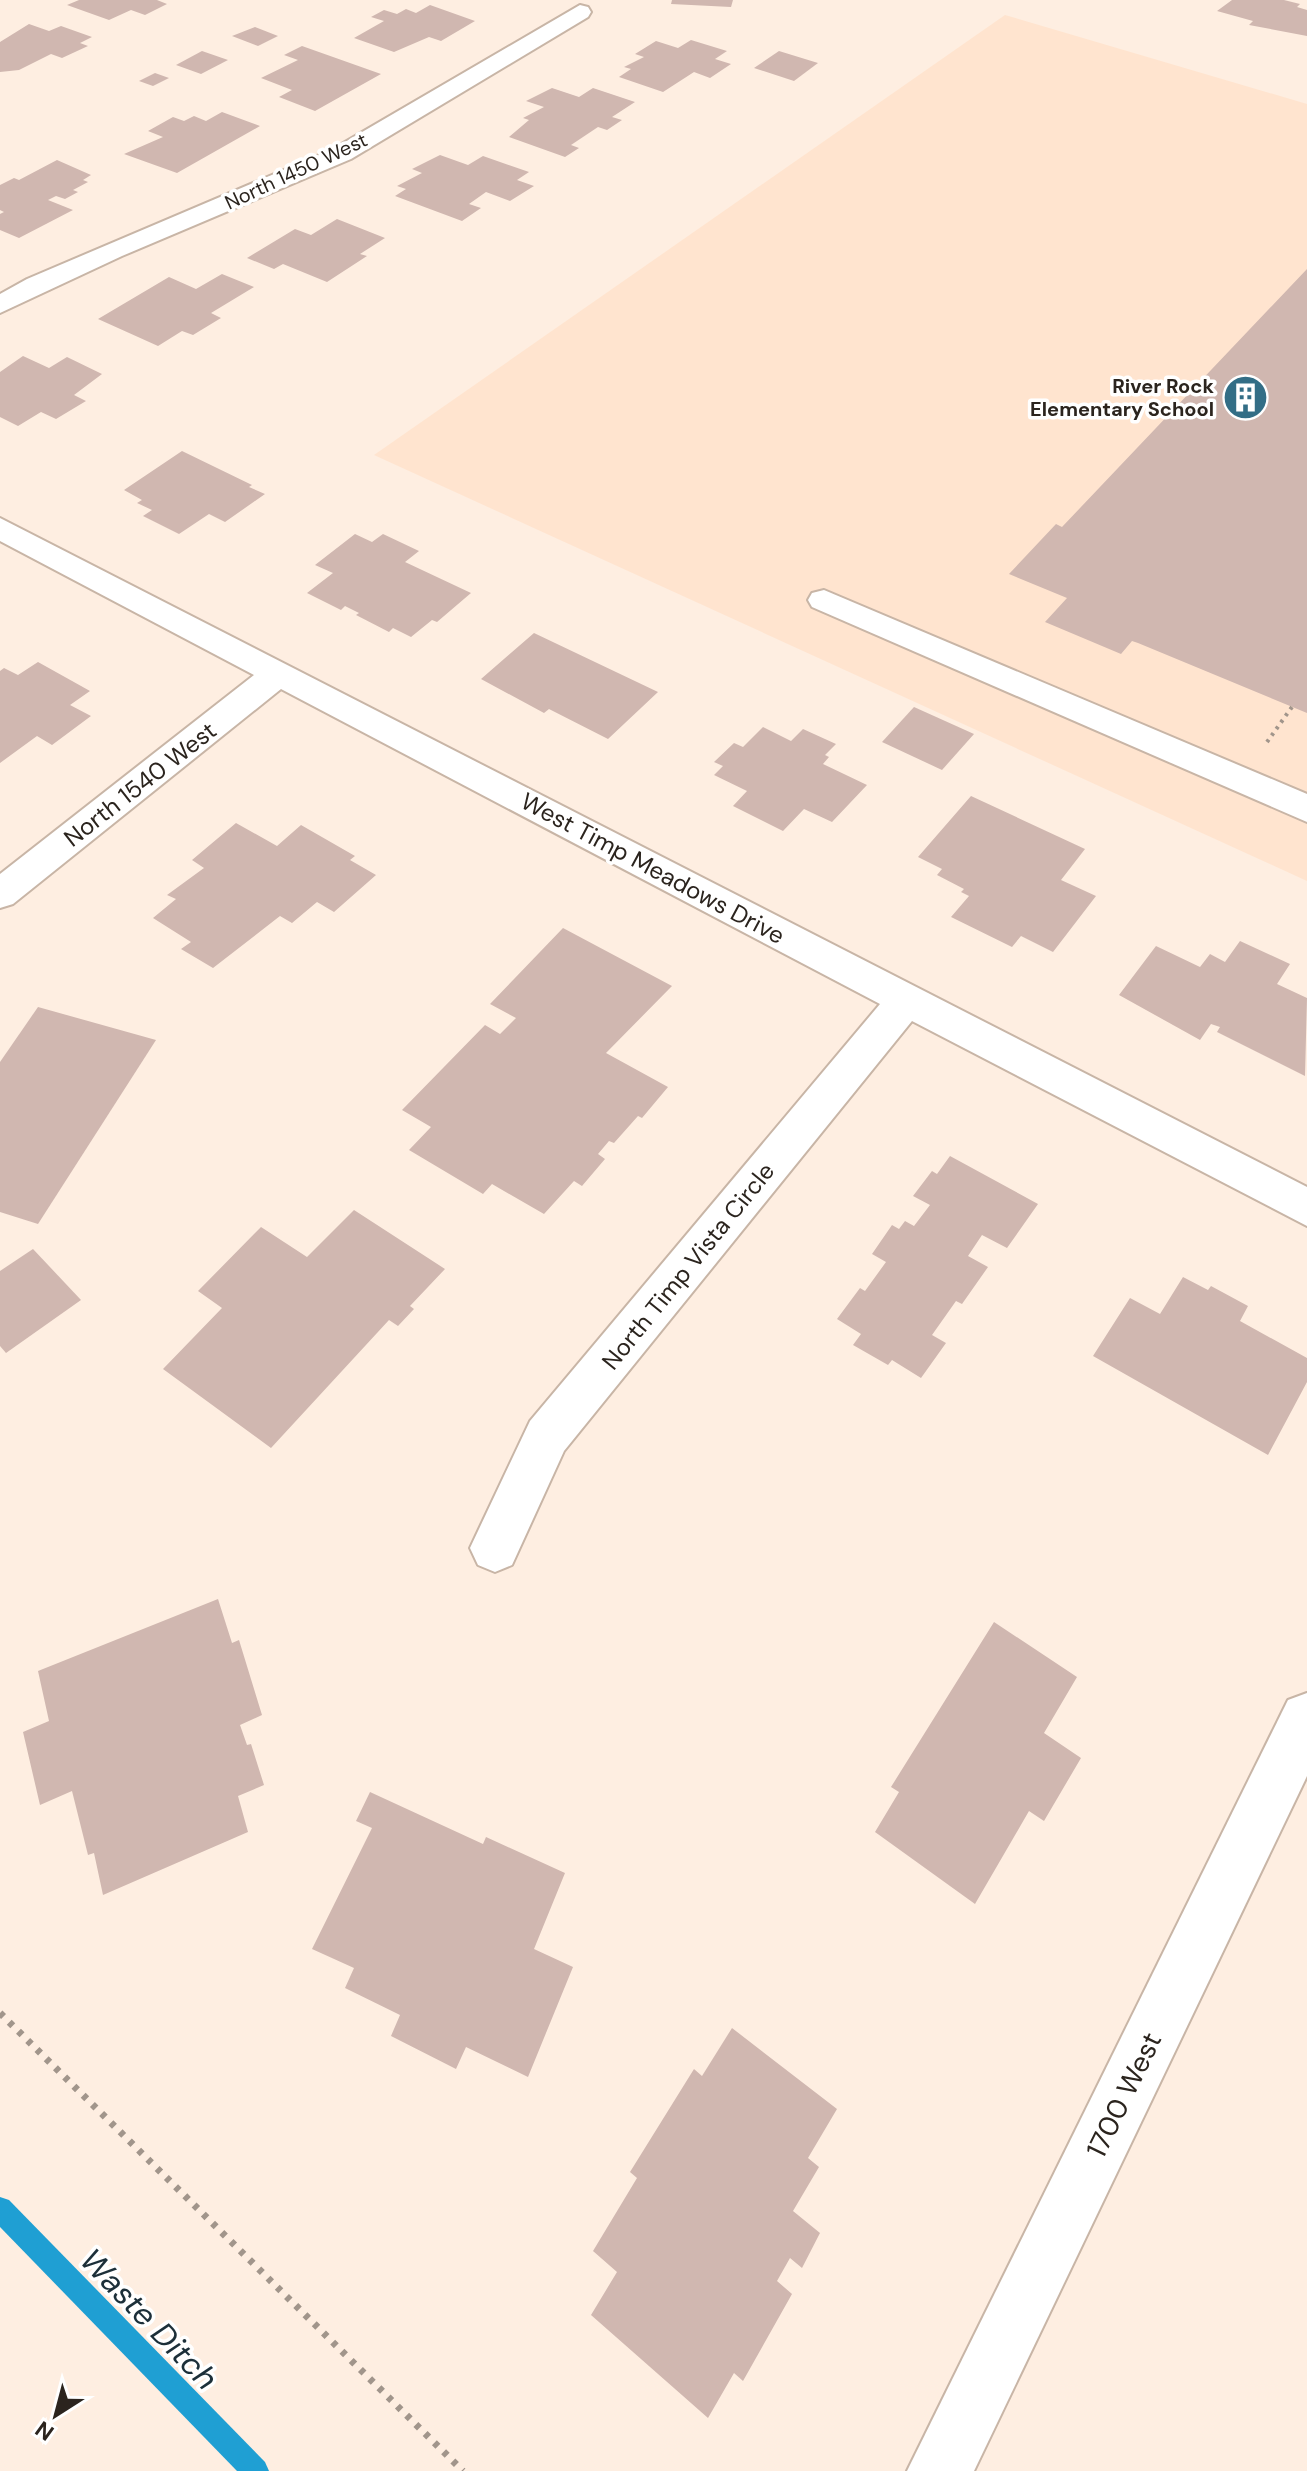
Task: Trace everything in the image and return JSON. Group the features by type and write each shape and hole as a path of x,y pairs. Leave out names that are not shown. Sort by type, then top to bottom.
{"street":[{"name":"North 1450 West","path":"0,305 77,265 308,170 357,146 568,8"},
{"name":"West Timp Meadows Drive","path":"0,528 1307,1208"},
{"path":"824,600 1307,809"},
{"name":"North 1540 West","path":"0,894 279,673"},
{"name":"North Timp Vista Circle","path":"495,1548 547,1436 906,1000"},
{"name":"1700 West","path":"940,2471 1307,1719"}],"path":[{"path":"1267,742 1292,707"},
{"path":"0,2013 463,2471"}],"shaded area":[{"path":"1005,15 1307,104 1307,881 374,455"}],"building":[{"path":"79,0 157,0 167,4 145,15 131,10 109,20 67,5"},
{"path":"672,0 733,0 731,7 671,4"},
{"path":"1232,0 1284,0 1300,4 1297,7 1307,10 1307,36 1249,25 1253,21 1217,11"},
{"path":"430,5 475,21 441,41 429,37 394,52 354,38 384,21 371,17 384,10 397,14 406,9 416,13"},
{"path":"29,24 49,31 61,26 92,37 80,43 88,46 62,58 51,54 19,70 0,72 0,42"},
{"path":"255,27 278,36 258,46 232,36"},
{"path":"691,40 727,51 715,59 731,64 710,78 694,72 663,92 619,77 631,69 624,67 644,57 635,54 656,41 678,48"},
{"path":"302,46 381,74 315,111 279,97 292,90 261,78 298,60 284,55"},
{"path":"202,51 228,60 201,74 176,65"},
{"path":"779,51 818,63 794,81 754,68"},
{"path":"155,73 169,78 153,86 139,81"},
{"path":"552,88 579,97 593,88 635,102 612,117 622,120 607,130 598,127 571,145 579,148 565,157 509,137 529,120 523,118 544,107 526,101"},
{"path":"222,112 260,126 177,173 124,154 163,137 148,131 173,117 184,121 194,116 206,121"},
{"path":"440,155 468,165 483,156 529,172 517,180 534,186 510,201 486,192 469,204 481,208 462,221 395,196 406,189 397,186 422,173 412,169"},
{"path":"57,160 91,175 83,180 88,182 73,190 78,192 65,199 56,196 48,200 73,210 19,238 0,230 0,214 4,212 0,210 0,185 14,178 19,180"},
{"path":"337,219 385,238 360,254 367,256 327,282 283,264 274,269 247,258 295,229 311,235"},
{"name":"River Rock Elementary School","path":"1307,269 1307,713 1138,643 1132,641 1121,654 1045,622 1067,598 1009,574 1056,524 1062,527"},
{"path":"222,274 254,287 211,313 221,318 193,335 182,331 158,346 98,319 169,277 196,289"},
{"path":"23,356 49,368 67,357 102,374 74,395 86,401 56,419 41,412 18,426 0,417 0,372"},
{"path":"182,451 265,494 225,522 209,514 179,534 143,516 152,510 137,503 142,500 124,490"},
{"path":"355,534 372,542 383,534 419,551 405,562 471,593 437,622 432,620 411,637 393,628 389,632 345,606 341,610 307,593 333,573 315,565"},
{"path":"534,633 658,692 608,739 549,709 544,713 481,679"},
{"path":"38,662 90,691 70,705 91,716 52,745 37,736 0,763 0,671 4,668 18,675"},
{"path":"914,707 974,734 942,770 882,742"},
{"path":"763,727 791,741 803,729 836,744 825,755 829,757 823,764 867,785 832,822 804,809 783,831 733,806 747,791 714,775 723,766 714,762 734,743 743,747"},
{"path":"971,796 1085,849 1061,880 1096,896 1053,952 1021,936 1012,947 951,917 969,896 961,892 964,889 937,875 942,869 918,857"},
{"path":"236,823 277,846 301,825 355,856 350,860 376,875 334,912 317,902 292,923 280,916 213,968 181,949 191,942 153,918 176,899 167,895 204,868 192,860"},
{"path":"563,928 672,986 606,1053 668,1087 642,1118 638,1116 614,1143 609,1141 598,1154 605,1159 582,1186 574,1181 544,1214 492,1184 483,1194 409,1150 431,1127 402,1110 485,1025 500,1034 516,1018 490,1004"},
{"path":"1240,941 1290,964 1277,984 1307,998 1305,1076 1217,1032 1220,1027 1211,1024 1200,1040 1119,995 1156,946 1200,967 1210,954 1225,962"},
{"path":"38,1007 156,1040 38,1224 0,1212 0,1062"},
{"path":"950,1156 1038,1204 1007,1248 982,1235 968,1256 988,1267 962,1304 956,1301 932,1335 946,1343 921,1378 892,1360 888,1365 853,1345 861,1334 837,1319 860,1288 865,1291 886,1262 872,1254 892,1225 899,1229 905,1221 914,1226 930,1205 913,1196 932,1171 937,1174"},
{"path":"354,1210 445,1269 410,1306 414,1309 398,1326 389,1320 271,1448 163,1369 222,1308 198,1291 261,1227 307,1257"},
{"path":"33,1249 81,1300 6,1353 0,1346 0,1271"},
{"path":"1183,1277 1208,1290 1211,1286 1248,1306 1240,1321 1307,1358 1307,1382 1268,1455 1093,1356 1130,1298 1160,1314"},
{"path":"218,1599 232,1643 239,1640 262,1715 240,1725 247,1745 251,1744 264,1785 238,1796 248,1832 103,1895 94,1853 88,1855 72,1791 40,1805 23,1732 49,1721 38,1671"},
{"path":"994,1622 1077,1677 1044,1733 1081,1758 1044,1821 1029,1811 975,1904 875,1832 899,1792 891,1787"},
{"path":"370,1792 483,1844 486,1837 565,1873 534,1949 573,1967 528,2077 466,2047 456,2069 391,2036 400,2015 345,1988 354,1968 312,1949 372,1828 356,1821"},
{"path":"732,2028 837,2109 808,2158 819,2167 793,2211 820,2233 802,2268 790,2258 777,2281 792,2294 743,2381 734,2373 708,2418 591,2315 617,2272 593,2251 637,2178 630,2172 694,2069 702,2076"}],"waterway":[{"name":"Waste Ditch","path":"0,2209 256,2471"}],"place":[{"name":"River Rock Elementary School","path":"1245,398"}]}
